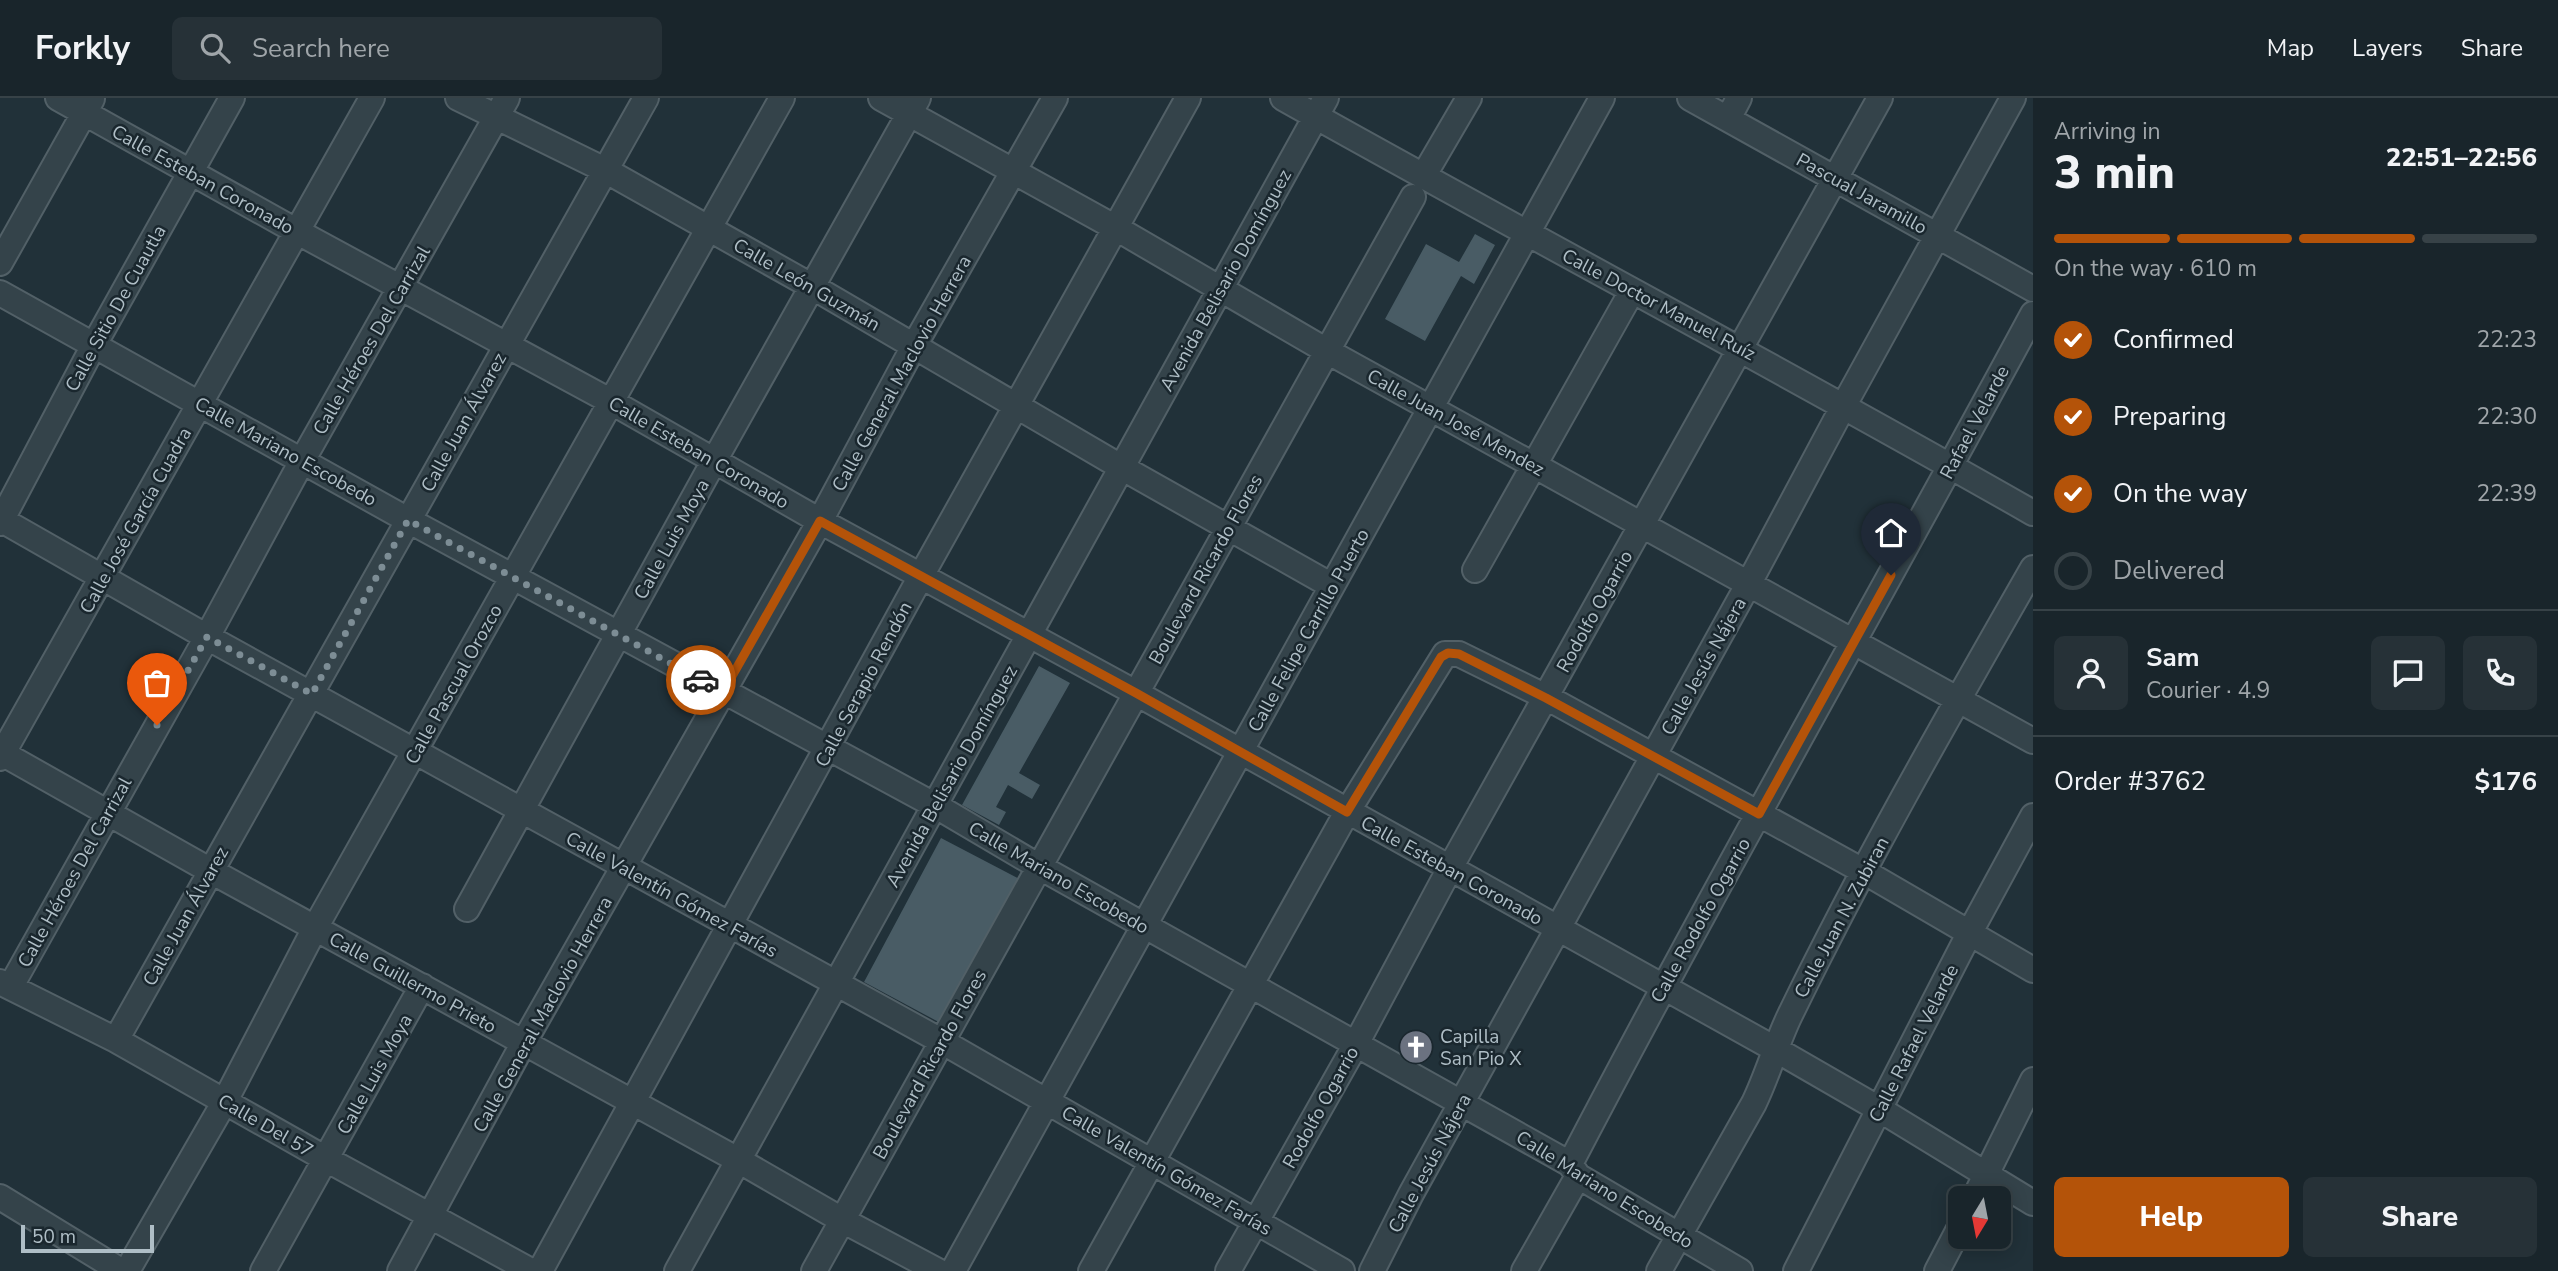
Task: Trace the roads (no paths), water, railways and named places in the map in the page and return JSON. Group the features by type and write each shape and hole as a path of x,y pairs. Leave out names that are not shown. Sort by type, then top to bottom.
{"street":[{"name":"Calle Esteban Coronado","path":"58,98 88,105 190,172 507,344 820,521 1136,693 1775,1049 1880,1109 2033,1203"},
{"name":"Calle Sitio De Cuautla","path":"1,521 94,345 232,98"},
{"name":"Calle José García Cuadra","path":"1,755 372,98"},
{"name":"Calle León Guzmán","path":"458,98 501,108 1016,407 1332,586"},
{"name":"Calle Juan Álvarez","path":"116,1040 646,98"},
{"name":"Calle Pascual Orozco","path":"127,1271 225,1101 315,928 782,98"},
{"name":"Calle Juan José Mendez","path":"881,98 914,106 1013,171 1327,351 2033,741"},
{"name":"Calle General Maclovio Herrera","path":"400,1271 524,1042 820,521 914,346 1055,98"},
{"name":"Calle Serapio Rendón","path":"540,1271 921,576 1188,98"},
{"name":"Calle Doctor Manuel Ruíz","path":"1283,98 1321,107 1424,175 1632,292 1844,405 2033,513"},
{"path":"1424,175 1469,98"},
{"name":"Calle Felipe Carrillo Puerto","path":"953,1271 1602,98"},
{"name":"Pascual Jaramillo","path":"1690,98 1734,108 1836,178 2033,289"},
{"name":"Rodolfo Ogarrio","path":"1228,1271 1880,98"},
{"name":"Calle Jesús Nájera","path":"1372,1271 2013,98"},
{"path":"0,263 88,105"},
{"name":"Calle Luis Moya","path":"467,909 914,106"},
{"name":"Avenida Belisario Domínguez","path":"677,1271 1321,107"},
{"name":"Calle Héroes Del Carrizal","path":"5,984 107,813 207,637 302,461 501,108"},
{"name":"Boulevard Ricardo Flores","path":"814,1271 1413,197"},
{"path":"1475,570 1632,292"},
{"name":"Calle Mariano Escobedo","path":"0,293 408,520 936,806 1461,1104 1574,1170 1679,1237 1740,1271"},
{"name":"Rafael Velarde","path":"1855,641 2033,314"},
{"name":"Calle Valentín Gómez Farías","path":"1,521 943,1042 1342,1271"},
{"name":"Calle Juan N. Zubiran","path":"1659,1271 1754,1103 1791,1013 1863,872 2033,568"},
{"name":"Calle Rodolfo Ogarrio","path":"1524,1271 1662,987 1855,641"},
{"path":"1091,1271 1347,812 1441,657 1448,653 1459,654 1546,698 1863,872 2033,970"},
{"name":"Calle Guillermo Prieto","path":"1,755 938,1271"},
{"name":"Calle Rafael Velarde","path":"1796,1271 1970,932 2033,816"},
{"name":"Calle Del 57","path":"5,984 116,1040 531,1271"},
{"name":"Calle Luis Moya","path":"263,1271 422,986"},
{"path":"1980,1186 2033,1080"},
{"path":"0,1197 121,1271"},
{"path":"1937,1271 1948,1250"}],"place":[{"name":"Capilla San Pio X","path":"1416,1047"}]}
